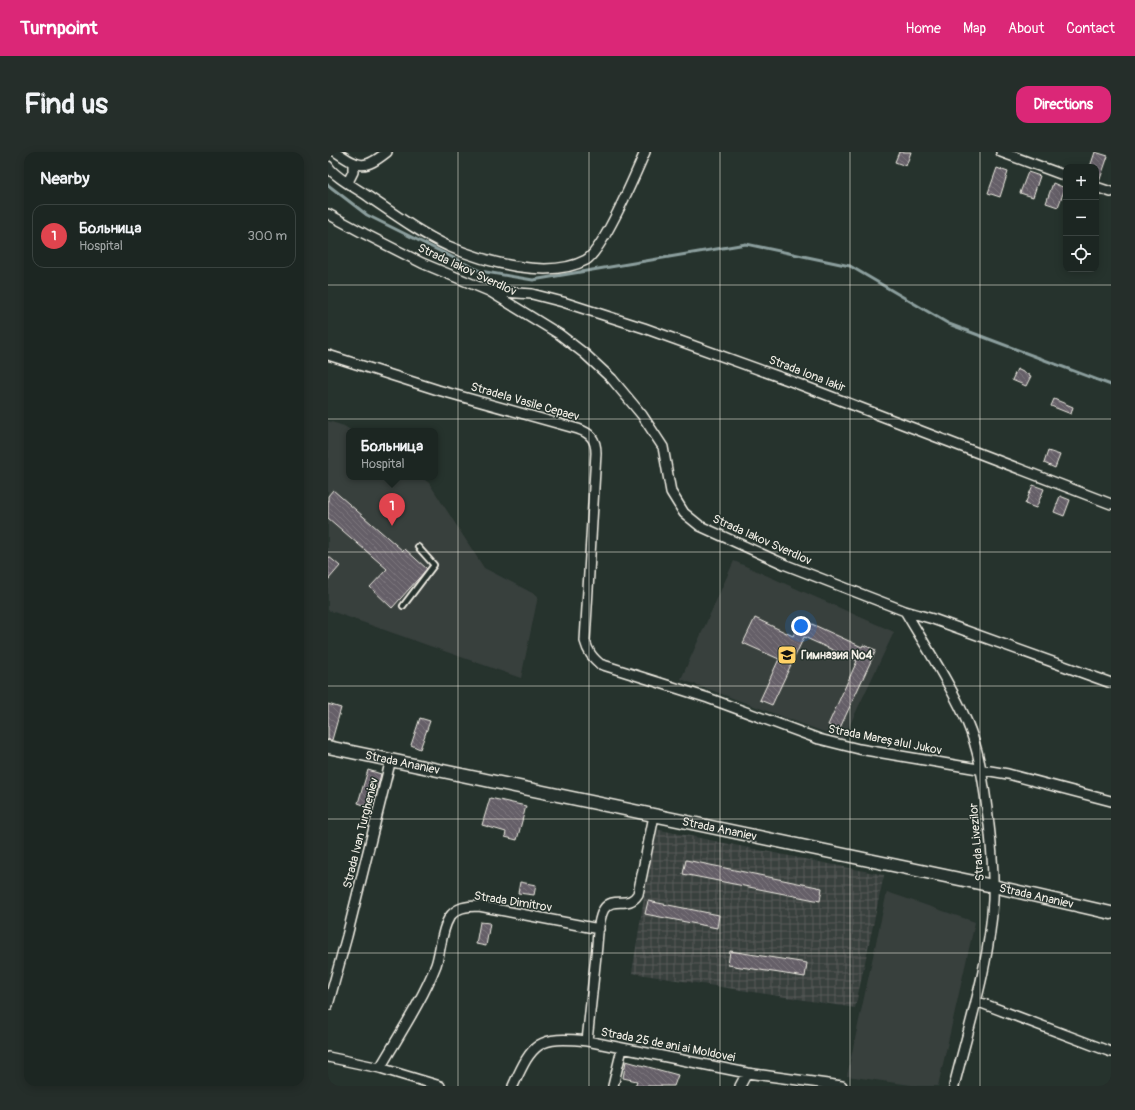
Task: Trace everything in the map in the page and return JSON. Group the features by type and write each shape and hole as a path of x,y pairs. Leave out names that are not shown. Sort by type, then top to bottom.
{"street":[{"path":"336,152 353,164 362,165 373,163 387,152"},
{"path":"328,166 348,182 410,225 448,246 475,256 514,266 549,270 579,263 587,259 595,252 604,238 645,152"},
{"path":"1002,152 1063,175"},
{"path":"348,182 353,172 353,164"},
{"path":"1099,188 1111,192"},
{"name":"Strada Iakov Sverdlov","path":"328,214 422,263 488,291 559,334 585,354 626,394 642,415 663,447 671,492 684,513 700,526 786,565 905,611 933,619 1111,683"},
{"name":"Strada Iona Iakir","path":"488,291 532,294 563,302 651,331 788,380 1111,504"},
{"name":"Stradela Vasile Cepaev","path":"328,355 438,390 578,428 586,431 592,437 596,445 596,453 585,641 592,658"},
{"name":"Strada Livezilor","path":"905,611 953,691 967,722 982,771 988,817 993,901 986,953 976,1001 954,1086"},
{"name":"Strada Mareșalul Jukov","path":"592,658 600,664 708,698 820,739 859,749 982,771 1008,774 1111,801"},
{"name":"Strada Ananiev","path":"328,747 993,886 1111,914"},
{"name":"Strada Ivan Turgheniev","path":"328,1005 349,929 391,759"},
{"path":"587,1041 599,929 603,910 608,905 620,902 628,904 634,900 638,894 654,816"},
{"name":"Strada Dimitrov","path":"380,1068 421,996 436,964 446,924 450,917 461,907 479,906 599,929"},
{"path":"976,1001 1111,1052"},
{"name":"Strada 25 de ani ai Moldovei","path":"513,1086 532,1050 542,1042 551,1039 587,1041 747,1073 842,1086"},
{"path":"613,1086 622,1049"},
{"path":"328,1057 380,1068 440,1086"},
{"path":"740,1086 747,1073"}],"lane":[{"path":"403,606 434,565 418,547"}],"shaded area":[{"path":"328,421 347,428 346,480 425,480 429,483 484,568 538,596 521,678 328,610"},
{"name":"Гимназия №4","path":"734,561 894,632 843,739 681,679"},
{"path":"655,829 884,875 855,1008 632,973"},
{"path":"887,892 975,922 938,1086 918,1086 847,1076"}],"building":[{"path":"899,152 911,152 906,166 895,162"},
{"path":"1095,152 1108,156 1099,182 1099,164 1091,164"},
{"path":"997,168 1008,172 1000,197 988,193"},
{"path":"1028,172 1040,176 1033,197 1020,193"},
{"path":"1053,183 1063,187 1063,193 1058,207 1046,203"},
{"path":"1017,369 1031,376 1026,386 1012,380"},
{"path":"1054,399 1073,407 1071,414 1051,406"},
{"path":"1048,451 1060,455 1055,468 1044,463"},
{"path":"1033,485 1044,489 1036,508 1025,504"},
{"path":"333,490 403,551 405,549 427,569 392,608 370,587 387,569 328,518 328,496"},
{"path":"1060,496 1070,500 1064,516 1054,512"},
{"path":"328,556 340,566 328,580"},
{"path":"755,618 793,636 801,619 862,647 863,645 876,650 839,730 828,725 857,661 804,637 772,705 760,700 779,659 743,643"},
{"path":"328,704 341,708 332,740 328,740"},
{"path":"420,718 430,721 420,749 411,745"},
{"path":"368,770 381,774 372,808 358,803"},
{"path":"490,798 526,806 517,840 505,837 506,832 482,825"},
{"path":"686,860 822,888 820,901 683,874"},
{"path":"520,882 536,885 534,895 518,893"},
{"path":"648,901 719,915 717,928 645,914"},
{"path":"480,922 490,923 486,946 476,944"},
{"path":"730,951 807,963 805,977 728,965"},
{"path":"626,1061 678,1075 674,1086 635,1086 637,1081 623,1078"}],"waterway":[{"path":"328,185 367,215 480,271 533,280 746,244 850,266 949,324 1111,385"}],"place":[{"name":"Больница","path":"392,526"},
{"name":"Гимназия №4","path":"787,655"}]}
